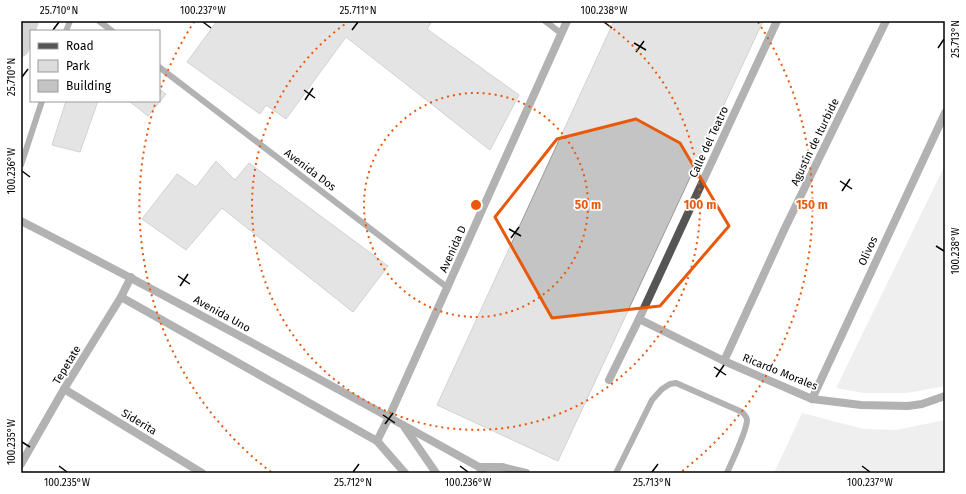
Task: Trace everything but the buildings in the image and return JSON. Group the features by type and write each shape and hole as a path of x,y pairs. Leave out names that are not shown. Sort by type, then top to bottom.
{"street":[{"name":"Avenida D","path":"377,441 390,417 567,21"},
{"name":"Calle del Teatro","path":"609,380 778,21"},
{"name":"Agustín de Iturbide","path":"724,361 785,228 886,21"},
{"name":"Olivos","path":"812,399 945,113"},
{"name":"Avenida Uno","path":"21,220 131,277 390,417 481,470"},
{"name":"Tepetate","path":"21,464 64,389 121,297 131,277"},
{"path":"121,297 377,441 405,473"},
{"name":"Ricardo Morales","path":"639,318 724,361 812,399 861,405 900,406 922,404 945,396"},
{"name":"Siderita","path":"64,389 202,473"},
{"path":"404,425 436,473"},
{"path":"481,470 502,468 526,473"}],"lane":[{"path":"99,21 111,30"},
{"path":"545,21 562,34"},
{"name":"Avenida Dos","path":"160,68 448,288"},
{"path":"21,165 42,102"},
{"path":"616,473 652,400 662,389 670,384 676,383 742,412 745,416 747,420 745,431 727,473"}],"highlighted area":[{"path":"636,119 680,143 729,226 660,306 552,318 495,217 557,139"}],"green space":[{"path":"945,165 945,386 907,393 863,393 836,388"},
{"path":"802,413 864,429 896,430 945,420 945,473 774,473"}],"waterway":[{"path":"21,49 31,21"}]}
